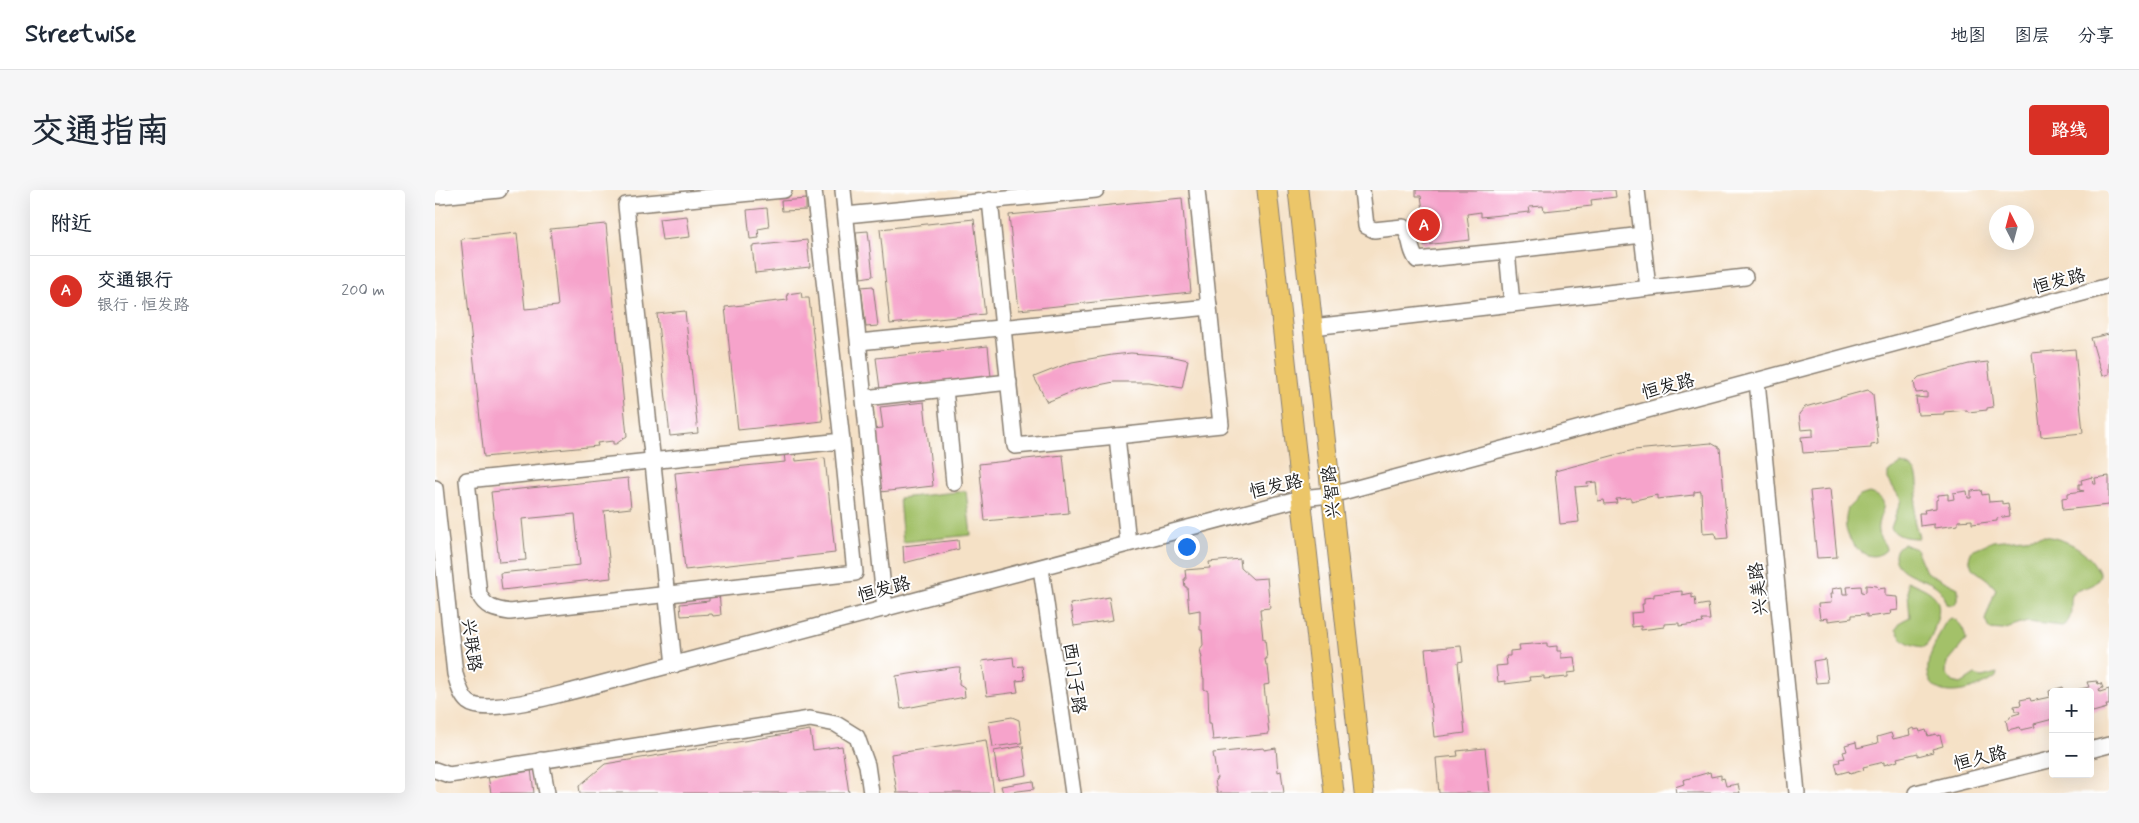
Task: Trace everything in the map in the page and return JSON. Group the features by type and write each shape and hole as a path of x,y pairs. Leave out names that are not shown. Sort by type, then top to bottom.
{"main road":[{"name":"兴智路","path":"1267,190 1334,793"},
{"name":"兴智路","path":"1298,190 1364,793"}],"street":[{"path":"438,190 439,196 499,190"},
{"path":"673,665 626,205 784,190"},
{"path":"814,190 842,441 855,573 510,612 493,609 483,602 479,594 467,480 842,441"},
{"path":"843,190 885,608"},
{"path":"846,215 991,200 1020,194 1096,190"},
{"path":"991,200 1015,446 1221,425 1197,190"},
{"path":"1362,190 1366,226 1374,230 1403,227 1409,234 1411,253 1417,260 1642,236"},
{"path":"1637,190 1648,288"},
{"path":"1507,251 1512,304"},
{"path":"1313,327 1745,277"},
{"name":"恒发路","path":"479,708 504,706 573,691 1301,498 1331,495 2109,286"},
{"path":"859,342 1209,307"},
{"name":"兴美路","path":"1757,381 1797,793"},
{"path":"864,398 1009,382"},
{"path":"945,389 954,482"},
{"path":"1117,436 1128,543"},
{"name":"兴联路","path":"435,488 455,674 462,695 468,702 479,708"},
{"name":"西门子路","path":"1041,568 1073,793"},
{"path":"435,770 449,775 810,719 836,724 857,737 867,765 871,793"},
{"path":"2094,749 2109,745"},
{"path":"541,760 547,793"},
{"name":"恒久路","path":"1917,793 2049,760"}],"green space":[{"path":"1901,464 1910,467 1918,478 1914,519 1919,538 1900,535 1891,528 1901,500 1888,479 1888,473"},
{"path":"966,491 971,535 903,542 899,498"},
{"path":"1869,493 1882,500 1883,509 1879,520 1878,532 1886,550 1873,556 1861,552 1856,547 1848,535 1846,526 1848,508 1860,496"},
{"path":"2045,536 2071,544 2084,553 2100,574 2096,583 2072,594 2069,620 2062,626 2027,622 2003,630 1989,629 1985,620 1996,589 1988,580 1972,568 1969,558 1972,550 1993,541"},
{"path":"1903,544 1916,549 1926,572 1958,588 1958,599 1954,605 1947,604 1937,587 1906,572 1900,567 1895,554 1898,547"},
{"path":"1907,581 1923,588 1934,596 1939,608 1932,635 1925,647 1907,642 1896,629 1902,621 1910,617"},
{"path":"1951,618 1961,626 1966,640 1947,663 1946,673 1953,682 1961,684 1975,675 1982,677 1997,673 1996,677 1977,687 1953,692 1943,691 1935,687 1929,678 1928,665 1943,628"}],"building":[{"path":"1416,190 1615,190 1616,197 1591,200 1592,206 1544,211 1543,206 1529,207 1530,212 1481,217 1481,212 1467,214 1470,240 1424,245 1423,242 1421,243 1418,210 1423,210 1421,196 1416,196"},
{"path":"1182,198 1191,292 1019,310 1009,215"},
{"path":"806,199 806,210 782,211 781,201"},
{"path":"767,208 769,227 758,229 759,238 750,239 747,210"},
{"path":"687,216 690,237 662,240 659,219"},
{"path":"974,219 985,314 890,324 880,229"},
{"path":"606,224 627,436 616,444 613,444 613,441 597,443 598,446 484,457 461,239 517,233 525,309 558,306 550,229"},
{"path":"868,231 873,276 861,278 856,232"},
{"path":"807,240 810,267 755,273 752,246"},
{"path":"873,286 878,326 866,327 861,287"},
{"path":"801,292 802,298 809,298 823,421 738,430 725,307 788,300 787,294"},
{"path":"685,311 698,433 670,436 657,314"},
{"path":"2109,334 2109,374 2102,376 2091,338"},
{"path":"988,346 991,377 880,389 876,358"},
{"path":"2075,349 2083,433 2041,437 2032,353"},
{"path":"1131,353 1170,356 1188,360 1182,388 1148,382 1114,382 1079,389 1047,402 1034,377 1072,362"},
{"path":"1988,362 1993,407 1987,408 1987,410 1918,415 1916,397 1927,398 1927,392 1916,393 1914,382 1919,377 1969,364"},
{"path":"1868,390 1873,394 1878,444 1871,445 1871,448 1803,453 1801,437 1813,436 1813,429 1801,430 1799,414 1805,407"},
{"path":"924,402 933,486 880,492 873,429 883,428 880,407"},
{"path":"1711,443 1720,448 1728,538 1716,539 1715,533 1703,534 1701,491 1694,492 1694,495 1657,499 1657,495 1631,501 1631,498 1616,499 1617,503 1605,504 1604,500 1598,501 1596,482 1587,483 1588,486 1575,487 1579,522 1560,524 1555,471 1634,450"},
{"path":"795,451 796,461 825,458 835,553 685,570 675,473 785,462 784,452"},
{"path":"1063,455 1069,513 985,521 979,464"},
{"path":"2109,476 2109,505 2063,510 2062,498 2068,497 2068,493 2084,491 2079,490 2079,484 2082,484 2081,480 2092,477 2093,484 2096,484 2095,478"},
{"path":"628,478 631,508 604,511 611,578 502,590 500,573 580,565 575,514 522,519 526,560 499,562 491,492"},
{"path":"1830,489 1837,557 1817,558 1810,491"},
{"path":"1981,490 1982,495 1988,494 1989,502 2002,501 2002,504 2008,503 2010,516 1997,518 1997,521 1972,524 1972,520 1958,521 1958,525 1934,528 1934,524 1920,526 1919,513 1925,513 1924,510 1936,508 1938,495 1948,494 1948,500 1954,499 1953,493 1967,491 1968,498 1971,498 1971,491"},
{"path":"958,540 959,549 904,563 903,546"},
{"path":"1240,559 1241,568 1253,579 1267,578 1270,608 1260,609 1267,659 1265,659 1266,666 1268,666 1270,684 1264,685 1269,734 1213,740 1211,723 1209,723 1208,691 1204,689 1200,649 1203,645 1202,630 1200,630 1200,610 1189,612 1187,587 1185,587 1184,579 1186,579 1185,570 1210,568 1209,562"},
{"path":"1866,585 1877,586 1878,589 1885,588 1885,596 1897,597 1898,610 1890,611 1891,614 1867,617 1867,614 1852,615 1852,618 1828,621 1828,618 1820,619 1818,604 1831,603 1830,594 1833,594 1832,589 1842,587 1843,594 1848,594 1847,587 1861,586 1862,593 1866,592"},
{"path":"1682,591 1682,595 1692,593 1692,598 1695,597 1696,606 1708,604 1710,620 1702,620 1703,623 1679,626 1679,623 1664,624 1664,627 1641,630 1641,626 1632,627 1631,613 1643,612 1642,604 1644,604 1644,598 1654,597 1654,594"},
{"path":"719,592 721,615 681,616 680,604 709,601 709,593"},
{"path":"1109,597 1113,620 1074,626 1070,604"},
{"path":"1547,643 1547,647 1557,646 1557,651 1561,651 1561,658 1574,657 1576,672 1568,673 1568,677 1544,679 1544,676 1529,677 1530,681 1505,684 1505,681 1498,682 1496,666 1507,665 1506,656 1510,656 1510,651 1520,650 1519,645"},
{"path":"1461,646 1463,661 1458,662 1465,733 1434,737 1425,649"},
{"path":"1013,657 1014,667 1023,666 1025,680 1016,681 1018,692 987,696 982,661"},
{"path":"1825,659 1828,682 1816,683 1813,661"},
{"path":"960,667 959,684 964,687 965,697 901,709 896,676"},
{"path":"2097,681 2098,684 2101,683 2103,688 2099,689 2100,692 2109,689 2109,705 2106,705 2107,708 2094,712 2094,688 2084,688 2089,687 2087,682"},
{"path":"2049,697 2049,720 2034,724 2035,727 2021,730 2020,727 2008,730 2006,720 2010,716 2020,713 2015,711 2014,706 2021,705 2020,700 2030,698 2031,701"},
{"path":"1012,717 1019,720 1022,743 993,747 989,721"},
{"path":"1913,728 1914,730 1919,729 1920,732 1926,730 1928,736 1940,735 1943,746 1932,749 1933,752 1918,756 1918,753 1897,758 1898,761 1884,765 1884,762 1863,767 1864,770 1850,774 1849,771 1838,774 1835,763 1840,762 1839,759 1845,758 1843,752 1847,751 1845,745 1856,742 1857,748 1878,743 1877,737 1891,733 1893,739 1910,735 1909,730"},
{"path":"810,730 813,750 842,746 849,793 580,793 579,786 605,764"},
{"path":"986,740 994,793 897,793 891,754"},
{"path":"1023,746 1027,775 998,780 994,751"},
{"path":"1264,748 1264,750 1276,748 1278,772 1281,771 1284,793 1217,793 1213,753"},
{"path":"1485,748 1490,793 1439,793 1436,758 1458,756 1457,751"},
{"path":"531,769 534,793 491,793 488,776"},
{"path":"1710,772 1711,777 1721,775 1721,779 1724,778 1726,786 1738,784 1740,793 1676,793 1675,787 1684,784 1683,780"},
{"path":"1033,781 1034,789 1003,793 1001,786"}],"place":[{"name":"交通银行","path":"1424,225"}]}
